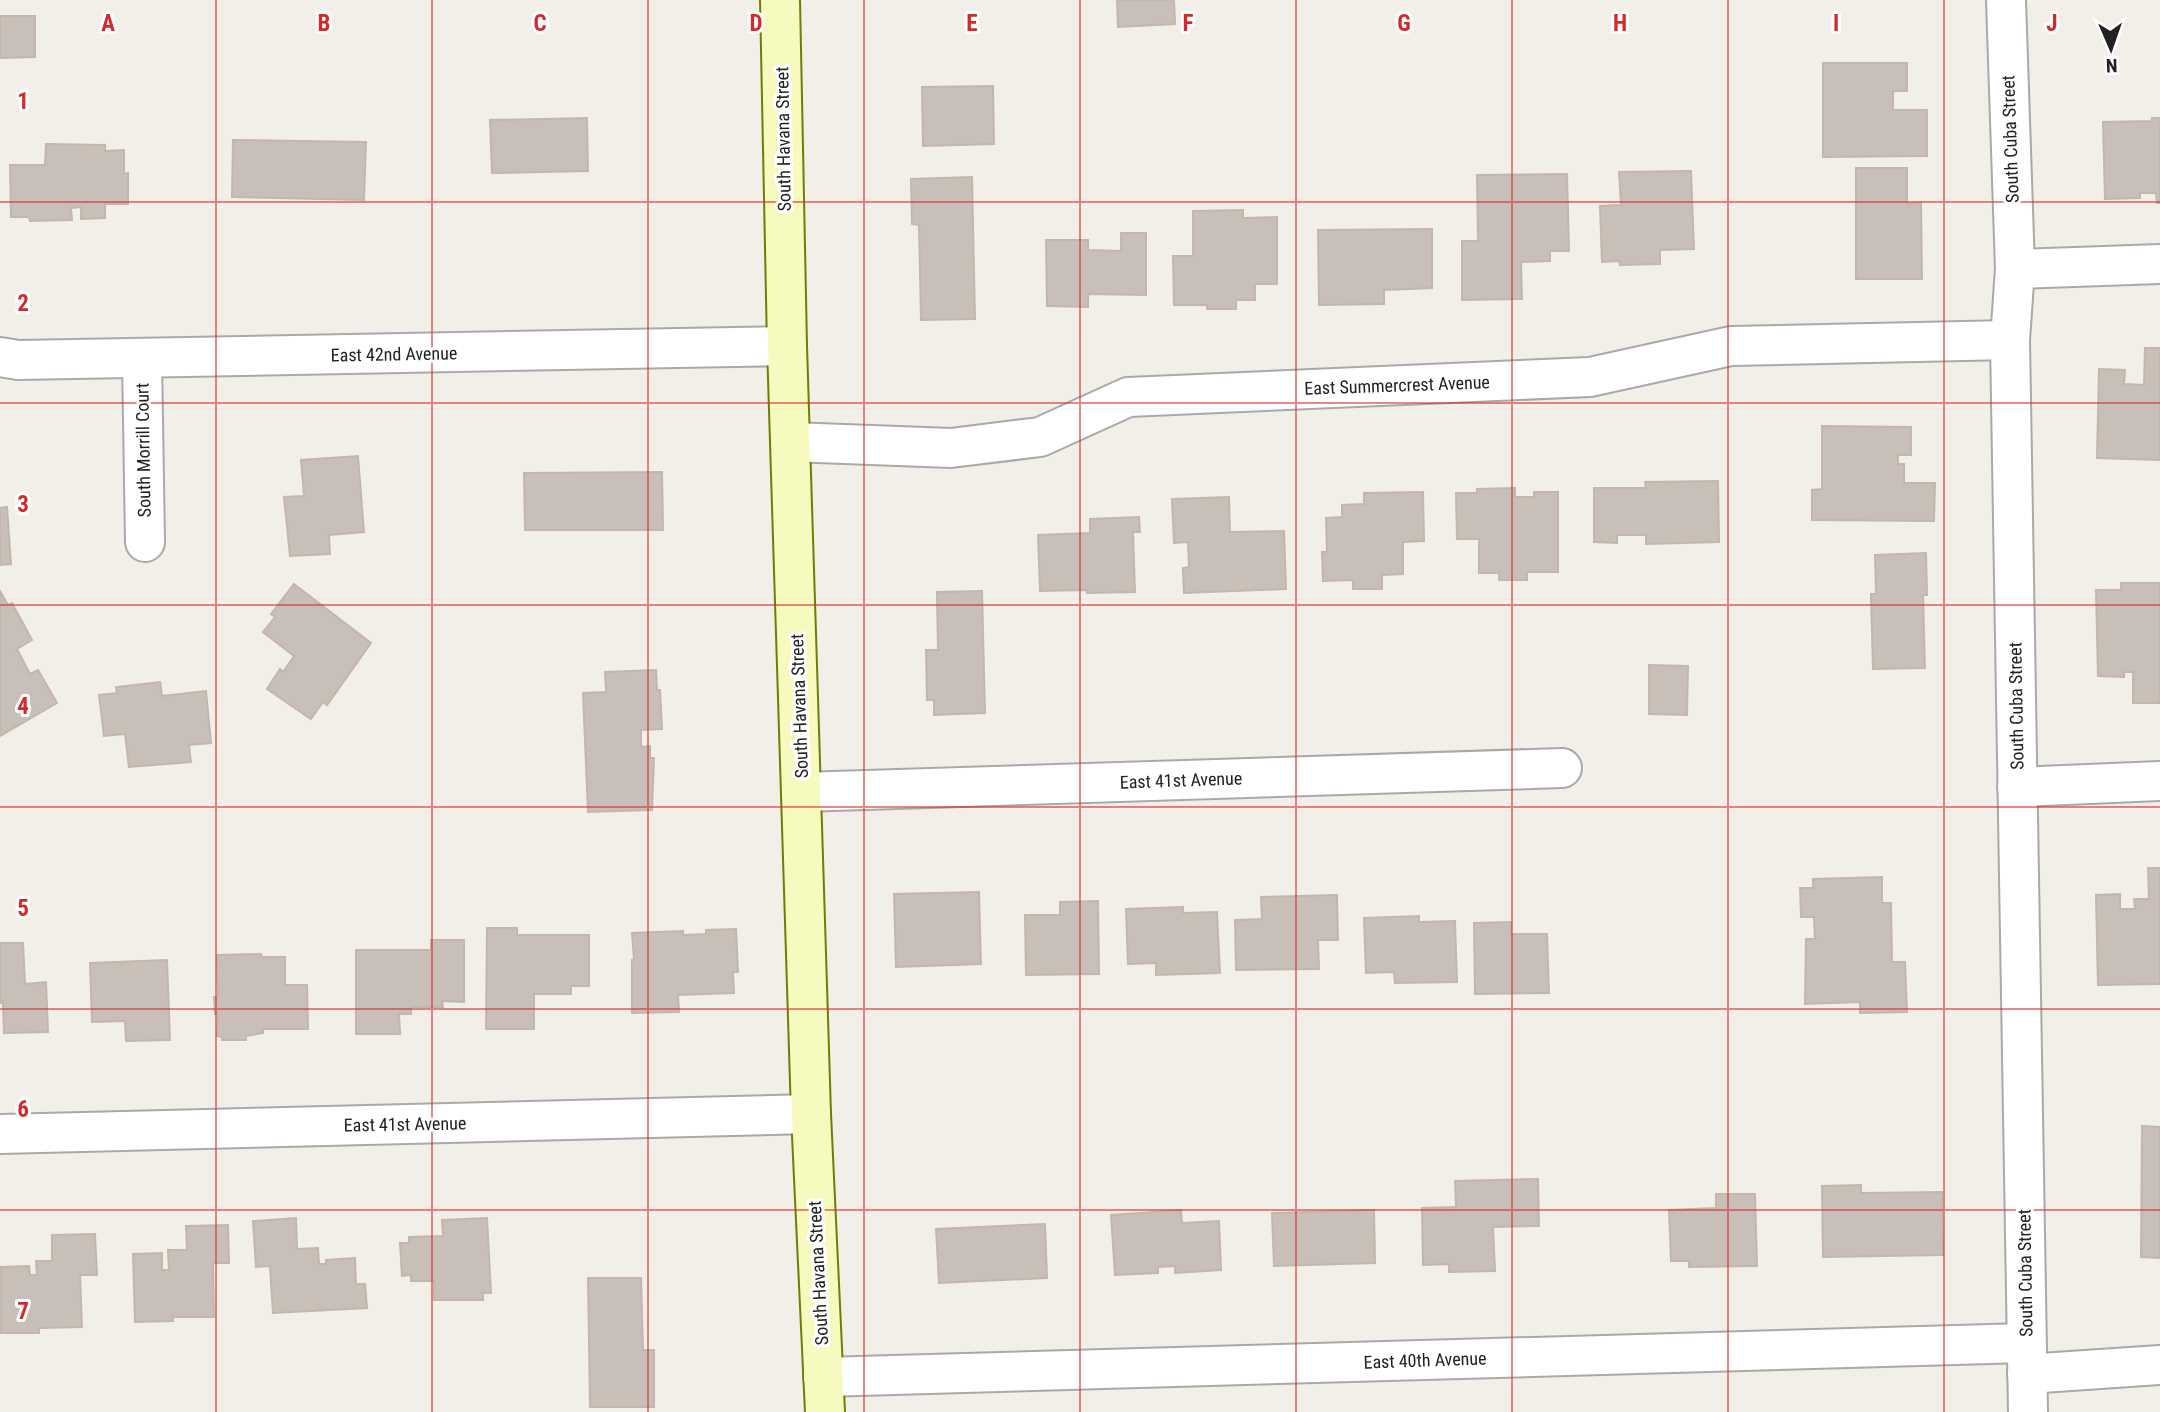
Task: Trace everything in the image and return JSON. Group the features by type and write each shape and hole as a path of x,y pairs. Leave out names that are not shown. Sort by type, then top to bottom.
{"street":[{"name":"South Havana Street","path":"780,0 787,346 811,1114 824,1395"},
{"name":"South Cuba Street","path":"2006,0 2015,269 2010,340 2028,1412"},
{"path":"2015,269 2160,264"},
{"name":"East Summercrest Avenue","path":"791,442 951,448 1040,437 1128,397 1590,377 1731,346 2010,340"},
{"name":"East 42nd Avenue","path":"0,357 18,360 142,359 787,346"},
{"name":"South Morrill Court","path":"142,359 145,541"},
{"name":"East 41st Avenue","path":"801,792 1562,768"},
{"path":"2017,787 2160,781"},
{"name":"East 41st Avenue","path":"0,1134 811,1114"},
{"name":"East 40th Avenue","path":"824,1395 2027,1359 2160,1365"}],"building":[{"path":"1117,0 1174,0 1175,24 1118,27"},
{"path":"0,16 35,16 35,57 0,58"},
{"path":"1823,63 1907,63 1907,91 1893,91 1893,110 1927,110 1927,156 1823,157"},
{"path":"993,86 994,144 923,146 922,87"},
{"path":"587,118 588,171 492,173 490,120"},
{"path":"2152,118 2160,118 2160,203 2157,203 2156,193 2140,193 2140,198 2105,199 2103,122 2152,121"},
{"path":"233,140 366,142 364,200 232,197"},
{"path":"46,144 105,145 105,151 124,150 124,174 128,173 128,204 105,204 105,218 81,219 81,207 71,208 72,220 30,221 29,217 11,217 10,165 45,165"},
{"path":"1856,168 1907,168 1907,204 1921,203 1922,279 1856,279"},
{"path":"1691,171 1694,249 1660,250 1660,264 1620,265 1619,261 1602,262 1600,206 1621,205 1619,172"},
{"path":"1567,174 1569,251 1550,251 1550,261 1521,262 1522,299 1462,300 1462,241 1478,241 1477,175"},
{"path":"972,177 975,319 921,320 919,225 912,224 911,179"},
{"path":"1243,210 1243,218 1277,217 1277,284 1255,284 1255,300 1236,300 1236,309 1207,309 1207,305 1174,305 1173,256 1193,256 1193,211"},
{"path":"1432,229 1432,288 1384,290 1384,304 1319,305 1318,230"},
{"path":"1121,233 1146,233 1146,295 1088,294 1088,307 1047,306 1046,240 1088,240 1088,250 1121,251"},
{"path":"2145,348 2160,348 2160,460 2097,458 2099,369 2125,370 2124,384 2144,385"},
{"path":"1822,426 1911,427 1911,455 1898,455 1898,464 1904,464 1904,483 1935,483 1934,521 1812,520 1812,490 1822,489"},
{"path":"358,456 364,532 329,535 330,554 290,556 284,497 304,496 301,460"},
{"path":"662,472 663,530 525,530 524,473"},
{"path":"1718,481 1719,542 1646,544 1646,535 1617,535 1617,543 1594,542 1594,488 1646,488 1645,482"},
{"path":"1515,488 1515,497 1534,497 1534,492 1558,492 1558,572 1527,572 1527,580 1499,580 1499,573 1479,573 1479,539 1457,539 1456,493 1477,493 1477,489"},
{"path":"1423,492 1424,541 1403,542 1403,574 1382,575 1382,589 1353,589 1353,580 1323,581 1322,552 1327,552 1326,518 1342,517 1342,505 1364,504 1364,493"},
{"path":"1229,497 1230,532 1284,531 1286,589 1184,593 1183,568 1189,567 1188,542 1174,543 1172,499"},
{"path":"7,507 11,564 0,565 0,508"},
{"path":"1139,517 1140,532 1133,532 1135,592 1040,591 1038,535 1090,533 1090,519"},
{"path":"1926,553 1927,595 1923,595 1925,668 1873,669 1871,594 1876,594 1875,555"},
{"path":"2121,583 2160,583 2160,703 2133,703 2133,672 2124,672 2124,677 2098,676 2096,590 2121,590"},
{"path":"294,584 371,643 327,705 323,702 311,719 267,689 280,669 283,672 294,656 263,632 275,617 271,614"},
{"path":"0,591 8,605 12,603 32,640 17,649 30,674 38,670 57,703 0,736"},
{"path":"982,591 985,713 934,715 934,700 927,700 926,650 938,650 937,592"},
{"path":"1649,665 1688,666 1687,715 1649,714"},
{"path":"656,670 662,729 641,730 641,747 650,746 650,758 654,758 652,810 588,812 583,693 606,692 605,672"},
{"path":"160,682 162,696 206,691 211,743 189,745 191,762 129,767 125,734 104,736 99,695 117,693 116,687"},
{"path":"2148,868 2160,868 2160,984 2098,985 2096,895 2120,894 2120,909 2135,909 2134,899 2149,899"},
{"path":"1882,877 1882,903 1891,903 1892,962 1905,962 1907,1012 1860,1013 1860,1002 1805,1004 1806,939 1815,939 1814,917 1801,917 1800,888 1813,888 1813,879"},
{"path":"979,892 981,964 896,967 894,894"},
{"path":"1337,895 1338,940 1318,940 1319,969 1236,970 1235,920 1262,919 1261,897"},
{"path":"1098,901 1099,974 1026,975 1025,915 1060,915 1060,902"},
{"path":"1183,907 1183,913 1217,912 1220,973 1156,975 1156,963 1128,964 1126,909"},
{"path":"1419,916 1419,922 1455,921 1457,982 1395,983 1394,972 1366,973 1364,918"},
{"path":"1511,922 1511,934 1547,934 1549,993 1475,994 1474,923"},
{"path":"487,928 517,928 517,935 589,935 589,986 571,986 571,994 534,994 534,1029 486,1029"},
{"path":"736,929 738,972 733,972 734,993 678,995 679,1012 632,1013 632,933 683,931 683,935 706,934 706,930"},
{"path":"431,940 464,940 464,1002 442,1001 443,1007 411,1007 411,1014 399,1014 400,1034 356,1034 356,950 431,950"},
{"path":"0,943 23,943 25,984 46,982 48,1032 4,1033 3,1003 0,1003"},
{"path":"261,954 262,957 285,957 285,985 307,985 308,1029 263,1029 263,1033 246,1036 246,1040 222,1040 222,1037 217,1036 218,1014 215,1014 214,997 218,997 217,955"},
{"path":"167,960 170,1040 126,1041 125,1021 92,1022 90,963"},
{"path":"2142,1126 2160,1127 2160,1258 2141,1257"},
{"path":"1538,1179 1539,1226 1493,1227 1495,1271 1449,1272 1449,1264 1423,1265 1422,1208 1456,1207 1455,1181"},
{"path":"1861,1185 1861,1193 1942,1192 1943,1255 1823,1257 1822,1186"},
{"path":"1716,1194 1755,1194 1757,1266 1689,1267 1689,1261 1671,1261 1669,1210 1716,1208"},
{"path":"1181,1210 1182,1223 1219,1221 1221,1270 1175,1273 1175,1266 1158,1267 1158,1273 1115,1275 1111,1215"},
{"path":"1374,1210 1375,1263 1274,1266 1272,1213"},
{"path":"296,1218 297,1249 318,1248 319,1264 326,1264 326,1260 355,1258 356,1284 365,1284 367,1308 273,1313 270,1266 256,1267 253,1221"},
{"path":"487,1218 491,1293 483,1293 483,1300 434,1300 434,1281 411,1281 411,1275 402,1276 400,1243 409,1243 409,1237 443,1236 442,1220"},
{"path":"1045,1224 1047,1278 939,1283 936,1229"},
{"path":"228,1225 229,1263 213,1263 214,1317 173,1317 173,1321 135,1322 133,1254 162,1253 162,1270 169,1270 168,1250 187,1250 186,1226"},
{"path":"95,1234 97,1275 80,1275 82,1327 39,1328 39,1333 1,1333 1,1267 29,1266 30,1275 37,1275 36,1261 52,1261 52,1235"},
{"path":"588,1278 641,1278 643,1350 654,1350 654,1407 590,1407"}]}
